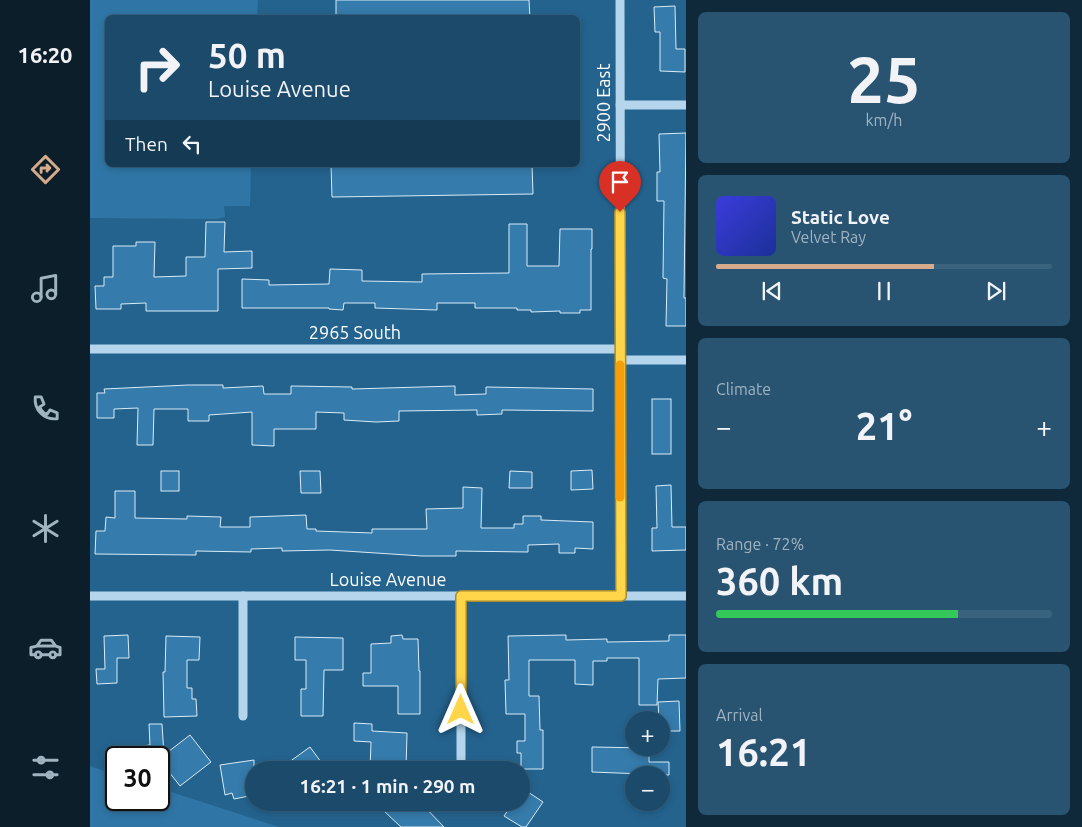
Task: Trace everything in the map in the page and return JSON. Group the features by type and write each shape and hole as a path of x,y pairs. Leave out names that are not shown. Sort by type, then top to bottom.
{"street":[{"name":"2900 East","path":"620,0 621,596"},
{"path":"620,105 686,105"},
{"name":"2965 South","path":"90,350 620,349"},
{"path":"620,360 686,360"},
{"name":"Louise Avenue","path":"90,596 686,596"},
{"path":"243,596 243,716"},
{"path":"461,596 462,761"}],"shaded area":[{"path":"90,0 258,0 257,15 105,15 105,167 251,167 250,206 224,206 225,217 216,219 90,218"},
{"path":"90,766 105,771 105,811 170,811 170,792 279,827 90,827"}],"building":[{"path":"336,0 529,0 530,15 336,15"},
{"path":"675,6 676,49 685,49 685,72 660,71 660,32 655,32 654,7"},
{"path":"686,133 684,298 686,298 686,326 666,326 667,279 663,278 664,201 657,201 657,172 660,172 659,134"},
{"path":"331,167 532,167 533,194 332,197"},
{"path":"206,222 225,222 224,252 252,251 252,268 218,269 218,311 146,311 146,303 121,304 121,309 96,309 95,286 104,286 104,277 113,277 113,246 136,246 136,242 155,242 154,277 186,276 186,257 205,257"},
{"path":"509,224 527,224 527,266 559,266 560,229 592,229 591,310 580,310 580,313 560,313 560,311 531,312 531,310 517,310 517,308 475,308 475,303 437,303 437,310 375,308 375,303 344,303 343,310 329,308 242,308 242,279 269,280 269,285 329,284 330,269 362,270 362,281 422,282 422,274 509,273"},
{"path":"223,385 223,388 263,386 264,394 291,394 291,386 352,387 352,389 455,386 455,395 486,394 486,387 593,389 593,411 502,410 502,414 477,415 477,410 399,411 399,421 376,422 344,420 344,413 316,412 316,429 274,429 274,446 252,445 252,412 209,415 209,421 188,421 188,409 154,409 153,445 137,445 138,408 114,409 114,418 97,418 97,393 105,393 104,389"},
{"path":"652,399 671,399 671,454 652,454"},
{"path":"592,470 593,489 571,490 571,471"},
{"path":"161,471 179,471 179,491 161,491"},
{"path":"300,471 320,471 321,493 301,493"},
{"path":"510,471 532,472 532,488 509,488"},
{"path":"671,485 672,527 686,527 686,550 652,551 652,528 657,528 656,486"},
{"path":"463,487 482,488 481,528 514,528 514,524 523,524 523,516 541,516 541,520 593,522 593,549 575,548 575,553 559,553 559,544 528,545 528,552 456,551 456,556 422,556 330,550 282,551 282,548 251,549 251,552 196,551 196,555 95,554 96,531 105,531 106,517 115,518 115,491 135,491 135,518 187,519 187,516 221,517 220,527 250,527 250,517 306,515 307,529 372,533 372,529 427,529 426,509 463,508"},
{"path":"128,635 129,658 117,658 117,683 97,684 96,669 105,669 104,636"},
{"path":"402,635 403,639 418,639 420,714 398,714 398,686 363,686 363,673 371,673 371,644 391,643 391,636"},
{"path":"566,635 566,640 607,639 607,642 669,641 669,635 686,635 686,678 658,679 657,705 639,705 639,658 607,658 607,661 593,661 593,685 575,684 575,660 529,660 529,696 539,696 540,730 543,730 543,769 530,769 530,761 521,761 521,753 517,753 517,741 525,741 525,714 506,714 505,680 509,680 508,636"},
{"path":"166,636 200,637 199,660 187,660 187,688 192,688 192,699 196,699 197,716 164,717 163,672 165,672"},
{"path":"295,637 343,638 343,670 324,670 323,716 301,716 301,689 306,689 306,660 295,660"},
{"path":"679,701 680,731 670,731 670,711 658,711 658,702"},
{"path":"354,723 372,724 372,731 407,733 406,761 370,761 371,742 354,741"},
{"path":"149,724 162,724 163,746 141,746 150,745"},
{"path":"190,735 211,762 180,786 170,773 170,750"},
{"path":"310,747 320,761 291,761"},
{"path":"592,747 625,748 625,756 649,756 649,762 669,762 669,766 625,766 625,773 592,772"},
{"path":"245,761 245,797 234,799 232,793 225,795 220,765"},
{"path":"530,793 543,802 526,827 522,827 504,816 507,811 530,811"},
{"path":"429,811 444,827 401,827 385,812"}],"slow traffic":[{"path":"620,365 620,497"}],"route":[{"path":"461,710 461,596 621,596 620,212"}]}
